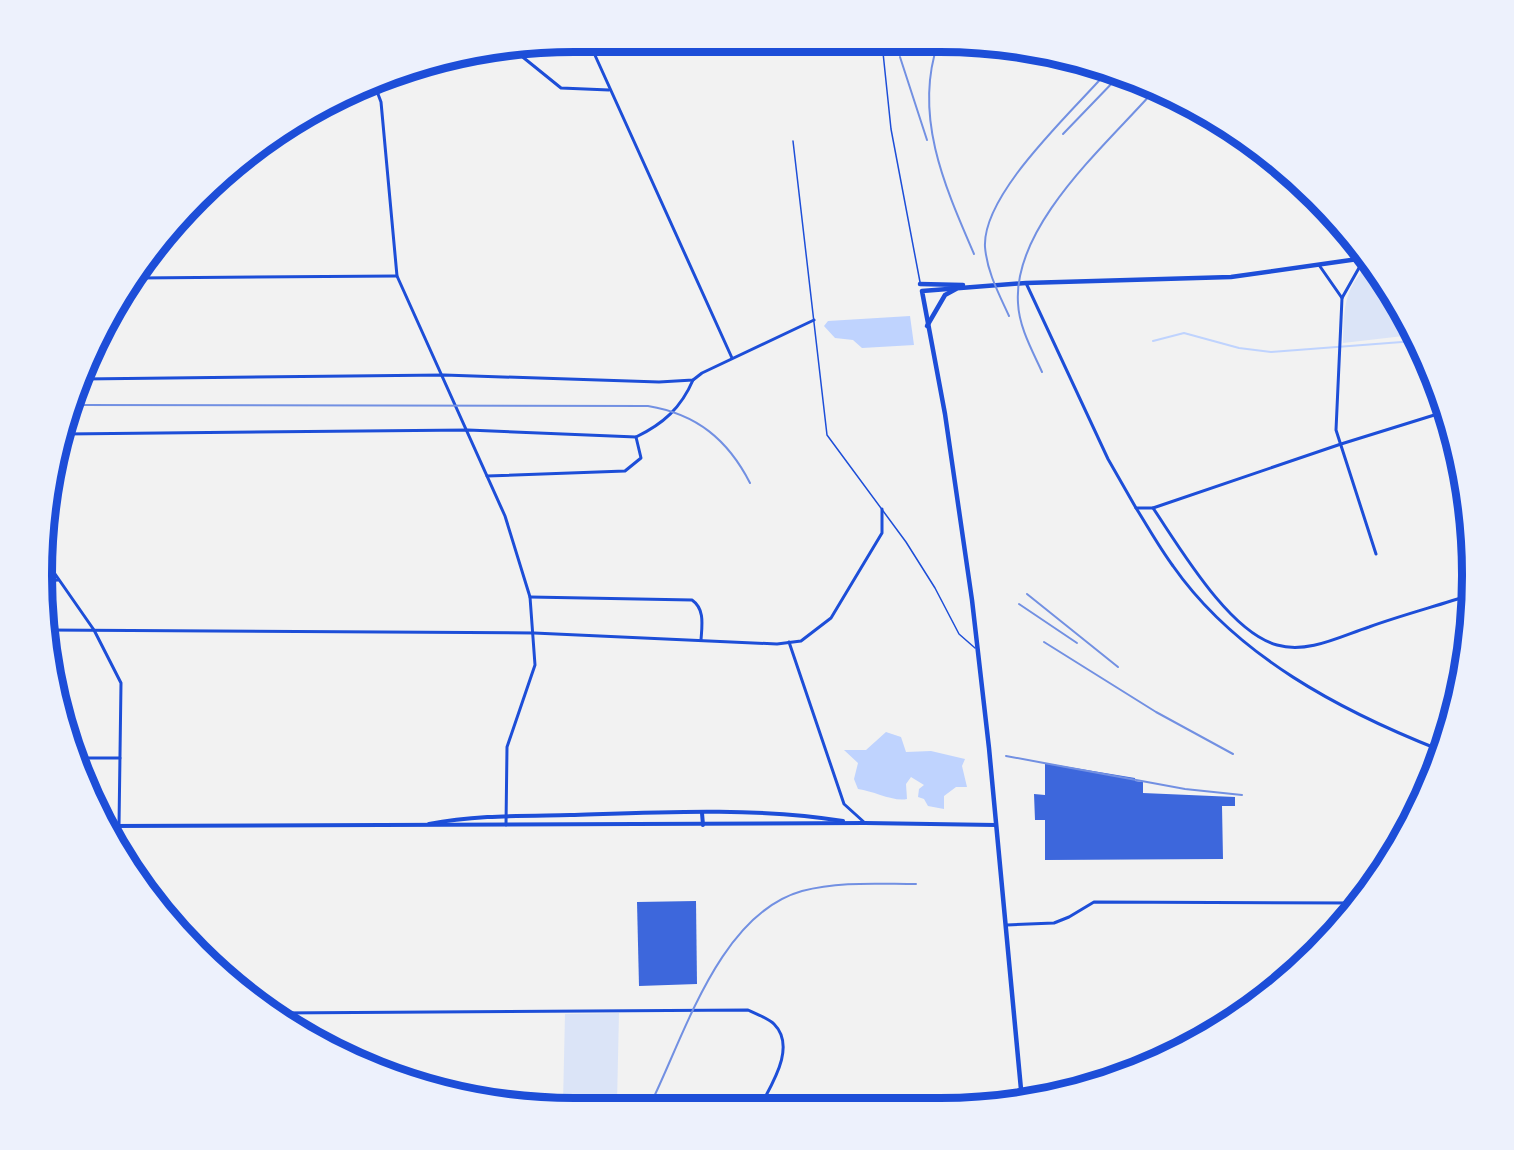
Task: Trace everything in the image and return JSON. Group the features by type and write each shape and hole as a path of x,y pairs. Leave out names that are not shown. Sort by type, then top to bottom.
{"main road":[{"path":"920,284 966,286 1231,277 1355,259"},
{"path":"927,326 945,295 966,286"},
{"path":"959,288 922,291 945,414 978,650 1021,1091"}],"street":[{"path":"593,52 732,358"},
{"path":"521,56 561,88 610,90"},
{"path":"377,91 381,102 397,276 444,375 505,516 530,597 535,665 507,747 506,825"},
{"path":"1318,264 1342,298"},
{"path":"1360,266 1342,298 1335,398 1336,430 1376,554"},
{"path":"146,278 397,276"},
{"path":"1026,283 1108,459 1173,568 1215,614 1248,645 1363,718 1433,747"},
{"path":"91,379 444,375 693,380 732,358 814,320"},
{"path":"72,434 468,430 636,437 658,426 675,412 687,395 693,380"},
{"path":"1136,508 1153,508 1436,414"},
{"path":"487,476 625,471 640,458 636,437"},
{"path":"1153,508 1198,573 1239,623 1277,646 1301,646 1340,640 1367,627 1461,598"},
{"path":"56,630 534,633 701,640 801,641 831,618 882,533 882,509"},
{"path":"52,571 94,630 121,684 119,826 855,823 996,825"},
{"path":"52,580 58,580"},
{"path":"530,597 692,600 699,604 702,617 701,640"},
{"path":"789,642 844,804 865,823"},
{"path":"86,758 120,758"},
{"path":"702,813 703,825"},
{"path":"419,826 455,819 506,816 702,813 792,815 855,823"},
{"path":"1005,925 1054,922 1069,917 1094,902 1346,903"},
{"path":"290,1012 748,1010 774,1024 783,1041 780,1066 764,1098"}],"lane":[{"path":"883,52 891,129 922,291"},
{"path":"793,141 814,320 817,368 827,435 882,509 935,588 959,634 978,650"}],"shaded area":[{"path":"1363,270 1403,336 1343,343 1346,301"},
{"path":"619,1013 617,1098 563,1097 565,1014"}],"water":[{"path":"910,316 914,345 862,348 853,340 835,338 824,326 828,321"},
{"path":"886,732 901,737 906,752 931,751 965,759 962,766 967,787 956,787 944,796 944,809 928,806 924,799 918,797 919,789 924,785 911,777 906,784 907,799 896,799 858,789 854,779 858,763 844,750 866,750"}],"building":[{"path":"1045,763 1135,778 1135,781 1143,782 1143,793 1235,797 1235,806 1222,806 1223,859 1045,860 1045,820 1035,820 1034,794 1045,795"},
{"path":"696,901 697,984 639,986 637,902"}],"waterway":[{"path":"1153,341 1184,333 1239,348 1271,352 1407,342"}],"railway":[{"path":"936,52 931,70 929,97 936,151 943,177 974,254"},
{"path":"900,57 927,140"},
{"path":"1009,316 988,265 985,247 988,226 998,203 1031,155 1101,78"},
{"path":"1063,134 1113,82"},
{"path":"1042,372 1023,330 1018,303 1020,274 1030,245 1045,217 1065,190 1149,96"},
{"path":"81,405 648,406 682,415 709,431 732,454 750,483"},
{"path":"1027,594 1118,667"},
{"path":"1019,604 1077,643"},
{"path":"1044,642 1156,712 1233,754"},
{"path":"1006,756 1185,789 1242,795"},
{"path":"653,1098 708,980 727,950 749,924 773,904 802,891 844,884 916,884"}]}
